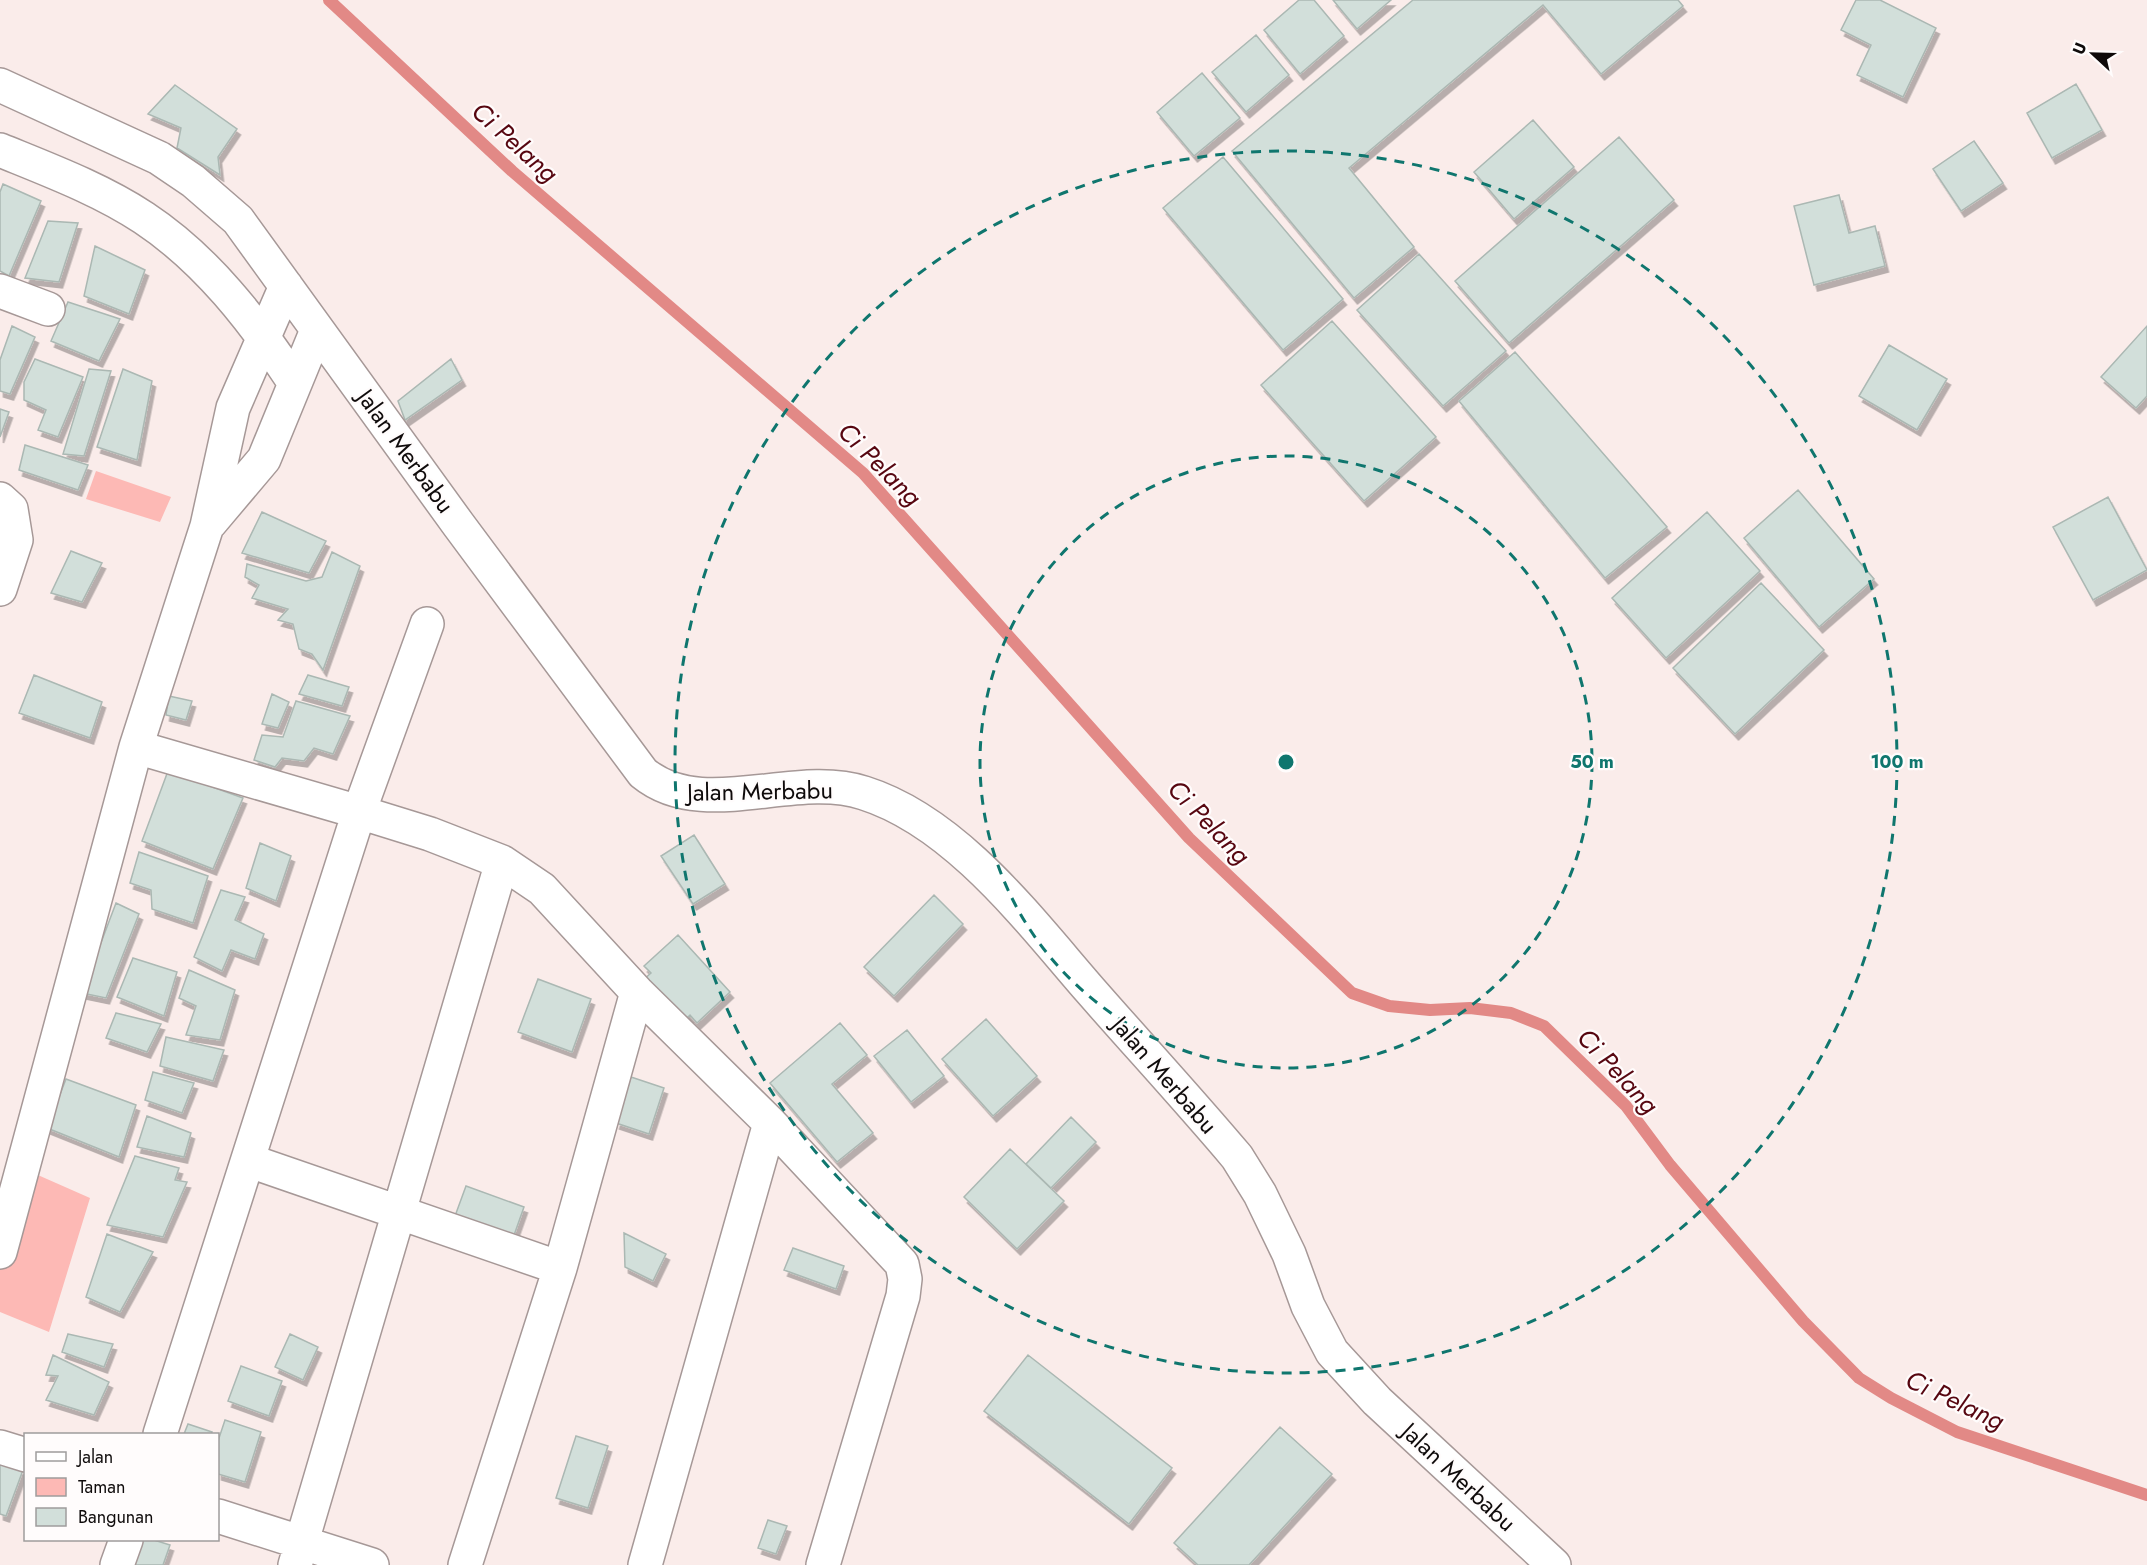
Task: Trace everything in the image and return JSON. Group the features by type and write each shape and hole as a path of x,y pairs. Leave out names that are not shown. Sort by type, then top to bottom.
{"street":[{"name":"Jalan Merbabu","path":"0,85 159,158 193,181 238,220 636,763 657,784 695,795 822,787 863,792 907,812 980,865 1237,1157 1260,1194 1284,1244 1308,1306 1332,1352 1377,1401 1554,1565"},
{"path":"0,150 66,177 144,219 208,272 264,336 294,382"},
{"path":"0,1252 136,747 207,526 232,408 286,286"},
{"path":"0,291 48,309"},
{"path":"207,526 264,459 317,330"},
{"path":"0,499 11,509 16,540 0,589"},
{"path":"160,1433 250,1161 360,812 427,624"},
{"path":"136,747 360,812 502,862 542,889 637,992 770,1123 902,1264 905,1279 903,1296 823,1565"},
{"path":"299,1554 502,862"},
{"path":"465,1565 560,1268 637,992"},
{"path":"645,1565 770,1123"},
{"path":"250,1161 560,1268"},
{"path":"0,1447 24,1454"},
{"path":"219,1516 299,1554 372,1565"},
{"path":"117,1565 125,1541"}],"green space":[{"path":"96,471 171,497 160,522 86,499"},
{"path":"22,1168 90,1198 49,1332 0,1312 0,1232"}],"building":[{"path":"1299,0 1314,0 1344,36 1300,74 1264,30"},
{"path":"1333,0 1391,0 1357,29"},
{"path":"1413,0 1678,0 1683,6 1601,74 1543,5 1349,168 1414,247 1354,298 1232,151"},
{"path":"1856,0 1880,0 1936,28 1903,97 1857,75 1871,45 1841,30"},
{"path":"1256,35 1289,75 1246,112 1212,72"},
{"path":"1202,73 1240,118 1194,156 1157,112"},
{"path":"2076,84 2102,130 2052,158 2027,113"},
{"path":"175,85 237,129 218,157 220,175 177,148 181,128 148,114"},
{"path":"1533,120 1574,167 1514,219 1474,172"},
{"path":"1619,137 1674,200 1509,343 1455,281"},
{"path":"1974,141 2003,183 1961,211 1933,169"},
{"path":"1223,157 1343,299 1283,350 1163,208"},
{"path":"3,184 41,201 9,276 0,271 0,192"},
{"path":"1839,195 1849,233 1875,226 1885,266 1814,285 1794,206"},
{"path":"48,221 78,223 59,282 25,278"},
{"path":"95,246 145,270 129,314 84,296"},
{"path":"1419,254 1506,351 1443,406 1357,310"},
{"path":"68,302 120,319 99,361 51,341"},
{"path":"1332,321 1436,437 1364,501 1261,385"},
{"path":"12,326 35,337 10,394 0,391 0,360"},
{"path":"2147,326 2147,396 2136,408 2101,377"},
{"path":"1889,345 1947,379 1917,430 1859,396"},
{"path":"1515,352 1667,527 1605,578 1459,401"},
{"path":"35,359 83,377 58,437 38,430 46,410 24,400 24,382"},
{"path":"451,359 462,380 405,420 398,401"},
{"path":"89,369 111,371 84,456 63,454"},
{"path":"123,369 152,381 137,460 97,447"},
{"path":"0,409 9,412 0,437"},
{"path":"25,445 88,465 78,490 19,470"},
{"path":"1798,490 1874,579 1819,627 1744,538"},
{"path":"2108,497 2147,570 2093,600 2053,527"},
{"path":"262,512 326,541 309,573 242,553"},
{"path":"1707,512 1760,571 1666,658 1612,598"},
{"path":"71,551 102,563 82,602 51,593"},
{"path":"332,552 360,566 323,670 312,654 299,649 293,624 278,620 288,609 252,598 259,585 245,577 247,564 306,581 322,577"},
{"path":"1761,583 1824,650 1735,734 1673,668"},
{"path":"34,675 102,702 90,738 19,713"},
{"path":"308,675 349,687 342,706 299,694"},
{"path":"272,694 289,702 278,728 262,724"},
{"path":"169,696 192,701 186,720 166,715"},
{"path":"296,701 350,716 333,754 314,748 304,761 282,758 275,767 254,760 262,735 283,737"},
{"path":"168,771 243,798 213,869 142,841"},
{"path":"694,835 725,884 693,904 661,856"},
{"path":"260,843 291,856 276,901 246,888"},
{"path":"139,852 208,876 193,923 152,909 151,890 130,883"},
{"path":"221,890 245,897 235,920 264,934 255,959 231,950 222,971 194,957"},
{"path":"934,895 963,924 894,996 864,967"},
{"path":"116,903 139,914 106,998 82,993"},
{"path":"678,935 730,992 697,1023 690,1015 681,1024 642,981 651,973 644,966"},
{"path":"133,958 177,972 164,1016 117,997"},
{"path":"189,970 235,990 220,1040 186,1035 196,1006 179,998"},
{"path":"538,979 591,999 572,1052 518,1032"},
{"path":"116,1013 161,1024 147,1052 106,1038"},
{"path":"986,1019 1037,1076 993,1116 942,1059"},
{"path":"840,1023 867,1055 832,1084 873,1133 837,1162 770,1083"},
{"path":"907,1030 944,1076 911,1102 874,1056"},
{"path":"166,1037 224,1050 213,1081 160,1066"},
{"path":"153,1072 194,1083 182,1113 145,1100"},
{"path":"631,1077 664,1088 649,1134 616,1123"},
{"path":"66,1079 136,1105 119,1157 47,1128"},
{"path":"147,1116 191,1133 184,1157 137,1147"},
{"path":"1071,1117 1096,1142 1051,1188 1026,1164"},
{"path":"1010,1149 1064,1201 1017,1249 964,1197"},
{"path":"135,1156 179,1168 175,1180 187,1182 163,1237 107,1225"},
{"path":"466,1186 524,1207 513,1238 455,1216"},
{"path":"624,1233 666,1254 653,1281 625,1267"},
{"path":"107,1234 153,1252 120,1312 86,1297"},
{"path":"793,1248 844,1266 836,1289 784,1270"},
{"path":"68,1334 113,1344 104,1367 62,1352"},
{"path":"290,1334 318,1347 303,1380 275,1367"},
{"path":"53,1355 109,1382 94,1415 46,1400 58,1376 46,1375"},
{"path":"1028,1355 1172,1468 1129,1524 984,1411"},
{"path":"241,1366 282,1381 269,1416 228,1401"},
{"path":"225,1420 261,1432 245,1482 219,1474 219,1438"},
{"path":"188,1424 212,1432 212,1433 184,1433"},
{"path":"1280,1427 1332,1474 1249,1565 1198,1565 1174,1543"},
{"path":"576,1436 608,1446 588,1508 556,1498"},
{"path":"0,1463 23,1470 6,1516 0,1514"},
{"path":"768,1520 787,1526 776,1554 758,1548"},
{"path":"138,1541 157,1541 170,1545 163,1565 129,1565"}],"waterway":[{"name":"Ci Pelang","path":"329,0 512,171 863,473 1189,838 1352,993 1389,1006 1430,1010 1470,1008 1511,1013 1544,1026 1626,1106 1670,1165 1803,1321 1859,1378 1891,1398 1957,1432 2147,1495"}]}
